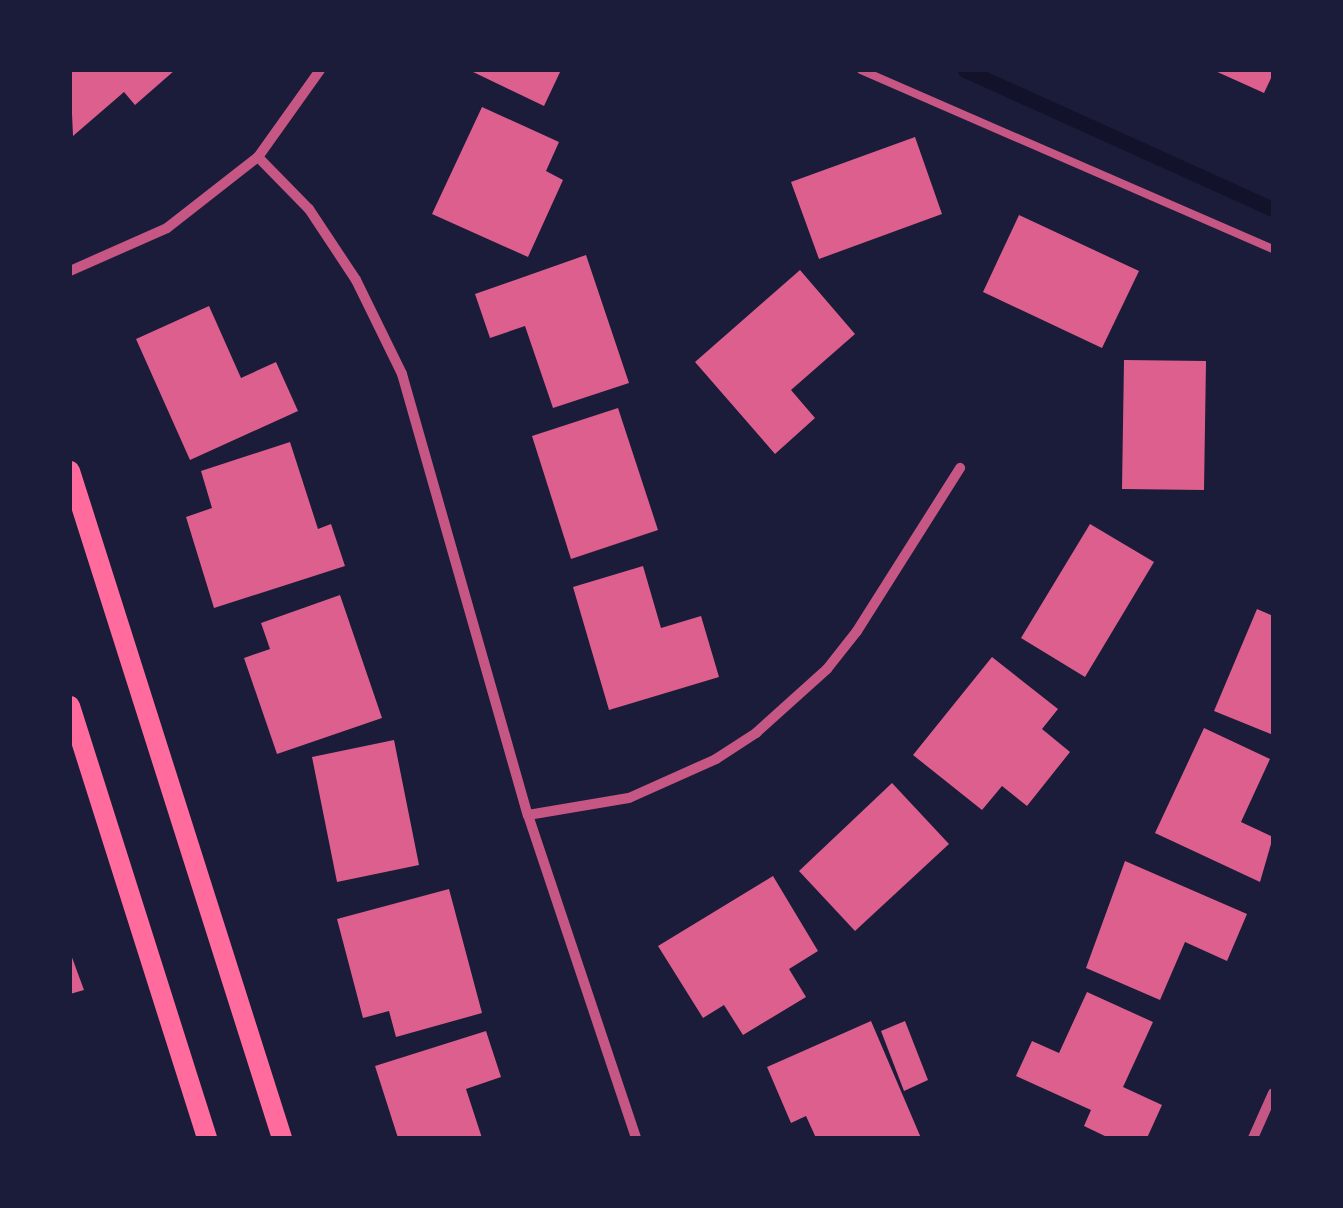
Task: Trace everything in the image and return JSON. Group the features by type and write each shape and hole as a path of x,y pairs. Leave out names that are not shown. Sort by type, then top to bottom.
{"main road":[{"path":"70,472 282,1138"},
{"path":"70,706 207,1138"}],"street":[{"path":"70,271 167,228 258,158 320,70"},
{"path":"258,158 318,224 356,280 402,374 528,815 636,1138"},
{"path":"528,815 628,798 716,759 756,732 816,680 857,631 960,468"},
{"path":"1253,1138 1273,1093"}],"lane":[{"path":"861,70 1273,248"}],"building":[{"path":"70,70 175,70 135,105 124,92 73,136"},
{"path":"469,70 561,70 544,106"},
{"path":"1213,70 1273,70 1273,74 1264,93"},
{"path":"482,107 559,142 546,171 563,180 528,257 432,214"},
{"path":"915,137 942,214 819,259 791,182"},
{"path":"1019,215 1139,271 1102,348 983,292"},
{"path":"586,255 629,383 553,408 525,326 490,338 475,294"},
{"path":"800,270 855,334 791,390 815,418 775,454 695,362"},
{"path":"209,306 241,378 276,362 298,411 190,460 136,339"},
{"path":"1124,360 1206,361 1204,490 1122,489"},
{"path":"618,408 658,530 571,559 532,436"},
{"path":"290,442 318,529 331,524 345,566 214,608 186,517 212,508 201,471"},
{"path":"1090,524 1154,562 1085,677 1021,638"},
{"path":"643,566 661,628 701,616 719,677 609,710 573,587"},
{"path":"340,595 382,718 277,754 244,658 270,649 261,623"},
{"path":"1257,609 1273,616 1273,735 1214,711"},
{"path":"992,657 1058,709 1042,729 1070,752 1027,806 1002,786 982,810 913,755"},
{"path":"1204,728 1270,759 1241,822 1273,837 1260,882 1155,833"},
{"path":"394,740 419,865 337,882 312,757"},
{"path":"892,783 949,844 855,931 799,871"},
{"path":"1125,861 1247,914 1227,961 1185,942 1160,1000 1086,968"},
{"path":"773,876 818,951 789,969 806,997 743,1035 724,1005 703,1018 658,946"},
{"path":"449,889 482,1013 396,1037 389,1011 363,1018 337,919"},
{"path":"70,952 84,990 70,994"},
{"path":"1087,992 1153,1022 1123,1087 1162,1105 1147,1138 1109,1138 1084,1126 1091,1110 1016,1076 1032,1041 1059,1053"},
{"path":"871,1021 921,1138 816,1138 806,1116 791,1123 767,1067"},
{"path":"905,1021 928,1080 904,1091 881,1031"},
{"path":"486,1031 501,1077 466,1089 482,1138 398,1138 375,1066"}],"waterway":[{"path":"965,70 1273,209"}]}
